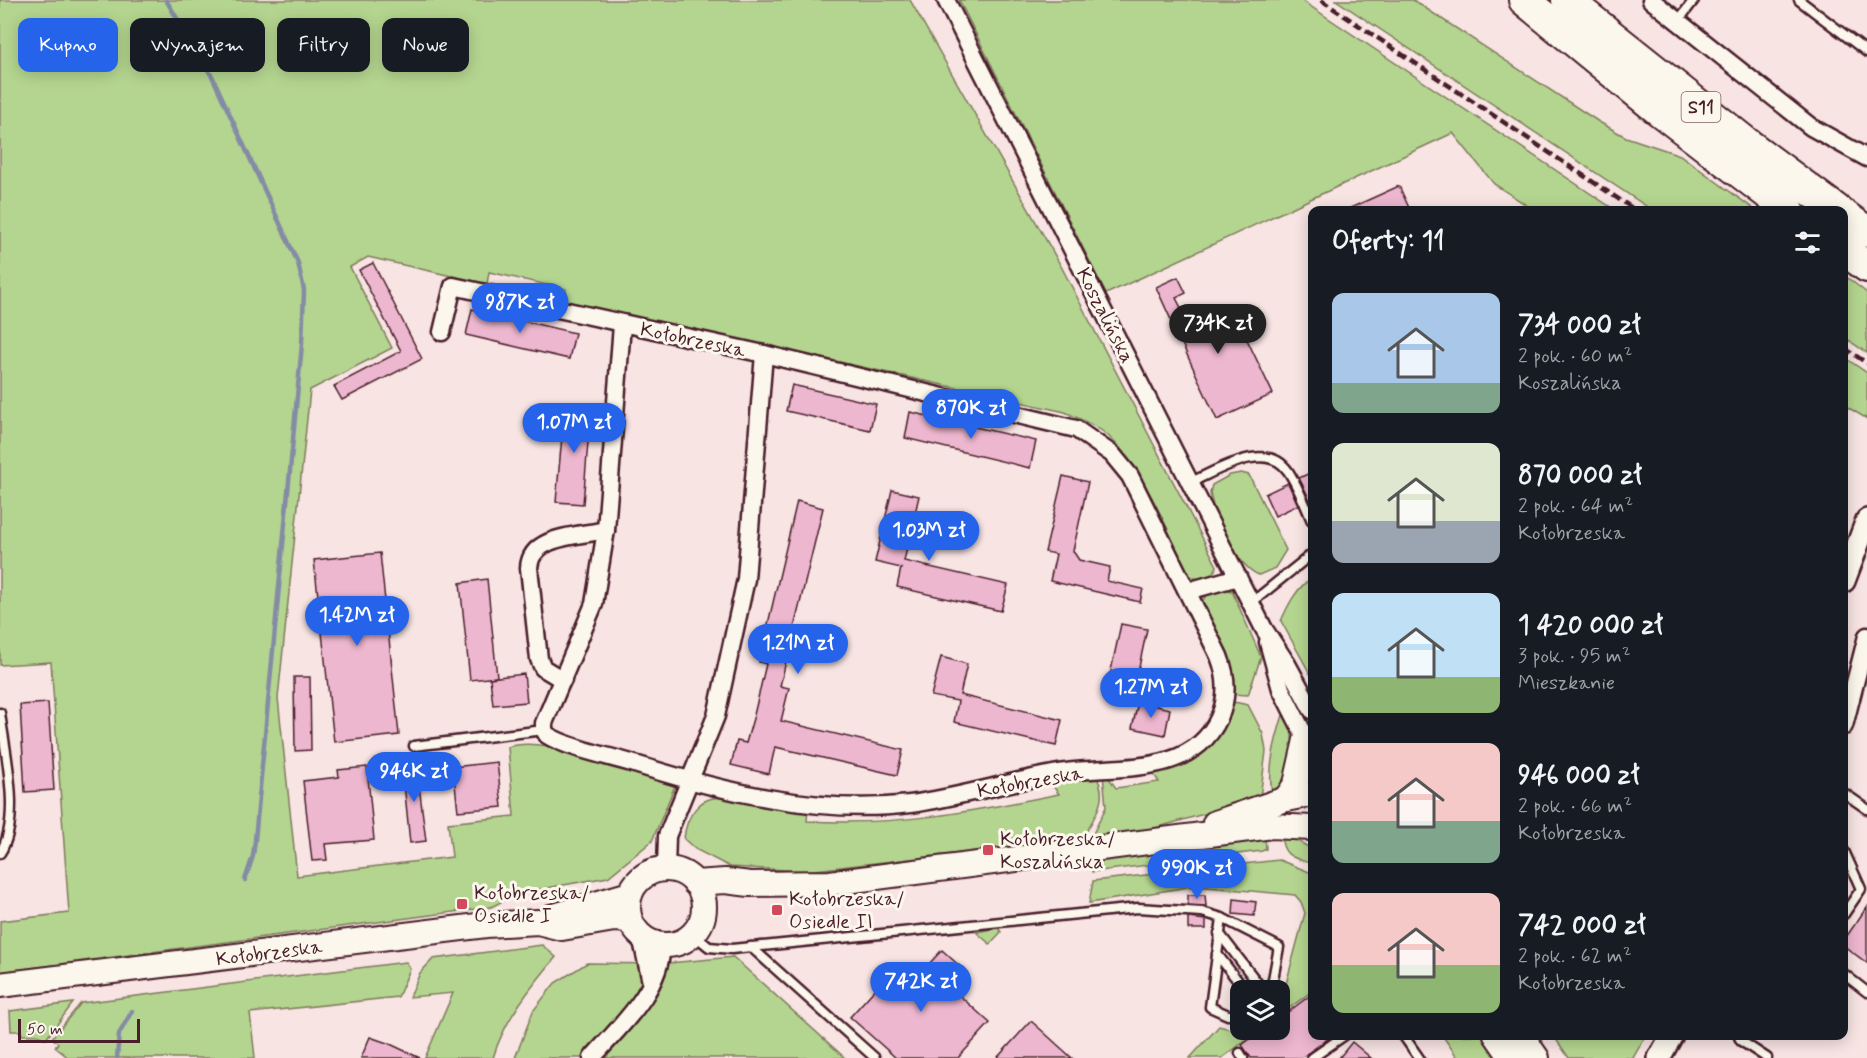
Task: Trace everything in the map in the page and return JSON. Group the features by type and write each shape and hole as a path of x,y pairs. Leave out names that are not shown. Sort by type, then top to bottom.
{"highway":[{"name":"S11","path":"1524,0 1657,110 1784,206"},
{"name":"S11","path":"1567,0 1748,144 1832,206"},
{"path":"1848,218 1867,232"},
{"path":"1848,253 1867,267"}],"main road":[{"path":"1308,751 1296,784 1302,793 1304,811 1308,819"},
{"path":"1162,841 1302,793"},
{"path":"695,883 725,880 750,884 830,883 1272,826 1308,827"},
{"path":"666,869 687,875 695,883 702,895 704,909 693,933 674,944 644,934 627,907 630,894 644,876 666,869"},
{"path":"704,909 750,884"},
{"name":"Kołobrzeska","path":"0,985 486,925 538,922 630,894"},
{"name":"Kołobrzeska","path":"538,922 562,928 614,919 644,934"},
{"path":"1499,1040 1512,1058"},
{"path":"1524,1040 1537,1058"}],"street":[{"name":"Koszalińska","path":"946,0 1264,630 1287,664 1308,703"},
{"path":"1651,0 1811,127 1867,158"},
{"name":"Kołobrzeska","path":"442,332 453,286 622,325 764,354 1076,429 1112,454 1130,476 1219,656 1225,688 1223,705 1213,729 1197,746 1177,759 1158,764 1065,772 909,804 807,804 690,781 552,738 544,730 544,723 591,614 606,531 622,325"},
{"name":"Kołobrzeska","path":"666,869 667,836 716,716 746,579 764,354"},
{"path":"1848,570 1867,520"},
{"path":"562,680 543,669 539,659 529,568 530,558 543,544 606,531"},
{"path":"1188,591 1238,577"},
{"name":"Koszalińska","path":"1264,630 1281,690 1308,741"},
{"path":"1848,710 1867,636"},
{"path":"644,934 651,982"},
{"path":"592,1058 643,999 661,963 644,934"},
{"path":"1659,1058 1669,1040"}],"lane":[{"path":"1678,21 1694,0"},
{"path":"1799,0 1867,52"},
{"path":"1191,482 1248,458 1270,458 1287,470 1308,513"},
{"path":"1251,603 1308,557"},
{"path":"0,712 11,804 9,828 0,853"},
{"path":"414,746 544,730"},
{"path":"1848,796 1867,809"},
{"path":"1848,860 1861,889 1848,908"},
{"path":"693,933 709,947 751,947 1138,908 1202,912 1222,918 1279,948 1273,980"},
{"path":"1222,918 1210,1008 1230,1015"},
{"path":"1220,933 1255,980"},
{"path":"751,947 875,1058"},
{"path":"1217,954 1237,980"},
{"path":"1848,977 1867,992"},
{"path":"1312,1058 1338,1040"},
{"path":"1406,1040 1419,1058"},
{"path":"1740,1040 1767,1058"}],"green space":[{"path":"0,0 910,0 1062,268 1217,566 1212,574 1205,578 1188,575 1152,497 1128,458 1102,431 1065,412 564,301 566,289 489,272 487,284 368,257 350,267 392,348 310,390 278,698 297,876 452,857 448,823 514,816 508,747 524,744 545,745 591,756 676,783 652,841 608,877 519,893 491,907 0,972 0,921 69,913 51,662 0,665"},
{"path":"959,0 1301,0 1609,206 1528,206 1494,184 1453,133 1106,294"},
{"path":"1336,0 1413,0 1599,122 1626,137 1680,155 1750,206 1646,206"},
{"path":"1848,278 1867,293 1867,353 1848,340"},
{"path":"1848,360 1867,373 1867,419 1848,407"},
{"path":"1241,473 1249,475 1286,550 1275,568 1259,575 1251,570 1235,552 1221,527 1210,493 1212,485 1230,475"},
{"path":"1307,582 1308,670 1281,621 1297,591"},
{"path":"1220,589 1232,591 1261,657 1248,695 1230,694 1201,603 1207,594"},
{"path":"1229,701 1248,705 1263,734 1266,751 1260,798 1148,830 1090,840 1106,807 1103,774 1106,774 1116,788 1159,782 1151,770 1171,766"},
{"path":"1284,712 1290,719 1295,763 1273,797 1271,765"},
{"path":"1095,775 1099,783 1101,798 1097,813 1085,834 1021,846 806,871 730,867 695,849 684,839 688,822 696,808 708,799 724,798 726,793 808,809 807,821 873,821 964,812 1059,794 1049,781"},
{"path":"1281,835 1308,847 1308,863 1290,856 1282,843"},
{"path":"1265,837 1266,849 1262,851 1092,872 1091,859"},
{"path":"1279,860 1308,871 1308,994 1290,1008 1290,980 1287,980 1305,913 1301,902 1295,895 1195,886 1089,903 1093,881"},
{"path":"998,928 1001,932 990,944 976,932"},
{"path":"542,945 556,957 511,1017 493,1058 425,1058 453,993 410,997 420,973 433,959"},
{"path":"733,957 845,1058 515,1058 533,1011 555,983 587,963 658,964"},
{"path":"406,962 410,969 398,997 250,1013 255,1058 69,1058 55,1047 58,1043 52,1038 81,1003"},
{"path":"73,1003 46,1039 37,1035 22,1035 21,1031 11,1031 10,1011"},
{"path":"1219,1026 1230,1029 1230,1040 1246,1040 1222,1058 1190,1058"},
{"path":"1445,1040 1487,1040 1500,1058 1458,1058"},
{"path":"1556,1040 1643,1040 1633,1058 1569,1058"}],"building":[{"path":"1399,186 1408,206 1355,206"},
{"path":"373,263 422,359 342,400 334,386 401,351 359,270"},
{"path":"1178,277 1186,293 1176,298 1189,323 1230,304 1273,394 1217,420 1156,287"},
{"path":"472,309 575,333 569,359 466,335"},
{"path":"792,385 876,404 870,430 786,411"},
{"path":"565,403 591,405 583,504 556,502"},
{"path":"910,412 1036,441 1030,468 905,438"},
{"path":"1308,474 1308,496 1299,478"},
{"path":"1063,476 1088,482 1073,551 1079,560 1110,567 1107,581 1143,589 1140,602 1050,581 1056,554 1045,552"},
{"path":"1288,483 1298,505 1275,516 1265,494"},
{"path":"892,490 919,496 904,561 1008,585 1001,611 897,587 901,568 875,562"},
{"path":"797,501 823,508 780,686 789,688 781,721 903,750 897,775 775,747 769,774 731,765 737,741 746,743 754,715 766,664 759,662"},
{"path":"380,553 399,735 334,742 314,560"},
{"path":"487,579 497,677 470,680 460,583"},
{"path":"1121,624 1147,629 1132,700 1106,694"},
{"path":"941,657 967,664 960,695 1062,720 1056,746 954,722 958,701 931,696"},
{"path":"524,674 527,702 493,705 490,678"},
{"path":"294,677 310,677 311,750 295,751"},
{"path":"1138,702 1170,709 1165,735 1132,728"},
{"path":"48,703 54,790 25,792 20,705"},
{"path":"416,762 426,841 410,843 402,763"},
{"path":"497,762 502,807 458,811 453,767"},
{"path":"367,767 374,840 325,844 327,860 312,861 303,781 339,777 338,770"},
{"path":"1188,895 1205,895 1206,906 1188,905"},
{"path":"1234,899 1256,902 1254,916 1233,914"},
{"path":"1867,907 1867,963 1848,949 1848,934"},
{"path":"1188,918 1206,920 1206,929 1188,929"},
{"path":"942,950 963,969 948,985 990,1023 958,1058 896,1058 850,1017 894,968 927,966"},
{"path":"1308,997 1308,1040 1326,1040 1301,1058 1251,1058 1242,1045 1249,1040 1290,1040 1290,1010"},
{"path":"1031,1021 1039,1028 1072,1058 997,1058"},
{"path":"370,1037 390,1044 420,1058 361,1058"},
{"path":"1352,1042 1371,1058 1339,1058"}],"waterway":[{"path":"166,0 213,78 298,263 304,290 302,344 255,840 253,856 245,880"},
{"path":"117,1058 119,1034 132,1011"}],"railway":[{"path":"1321,0 1629,206"},
{"path":"1848,351 1867,363"}],"place":[{"name":"Kołobrzeska/ Koszalińska","path":"988,850"},
{"name":"Kołobrzeska/ Osiedle I","path":"462,904"},
{"name":"Kołobrzeska/ Osiedle II","path":"777,910"}]}
